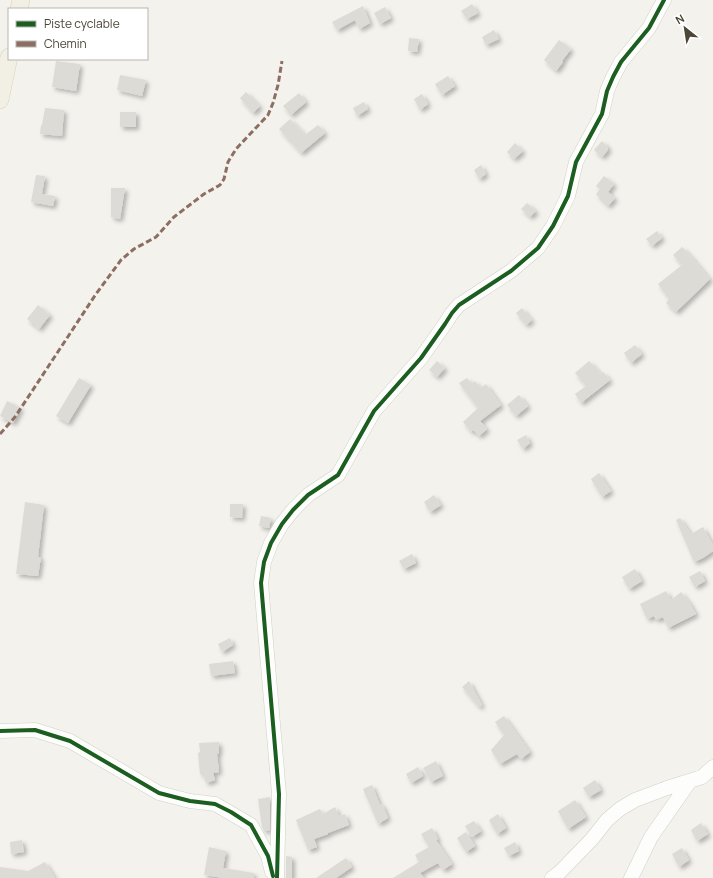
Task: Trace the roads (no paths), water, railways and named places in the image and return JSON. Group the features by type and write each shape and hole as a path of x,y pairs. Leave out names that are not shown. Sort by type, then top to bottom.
{"main road":[{"path":"0,100 8,60"}],"street":[{"path":"275,878 279,794 261,583 264,562 271,543 282,524 293,510 308,496 338,475 374,411 421,358 459,305 516,268 538,248 553,226 568,196 576,162 602,114 607,91 613,77 621,62 635,43 649,28 664,0"},
{"path":"0,731 35,730 70,741 159,793 190,801 215,804 231,812 251,825 268,856 275,878"},
{"path":"631,878 651,837 701,778 713,767"},
{"path":"552,878 560,872 588,843 607,820 620,810 635,800 667,788 701,778"}]}
